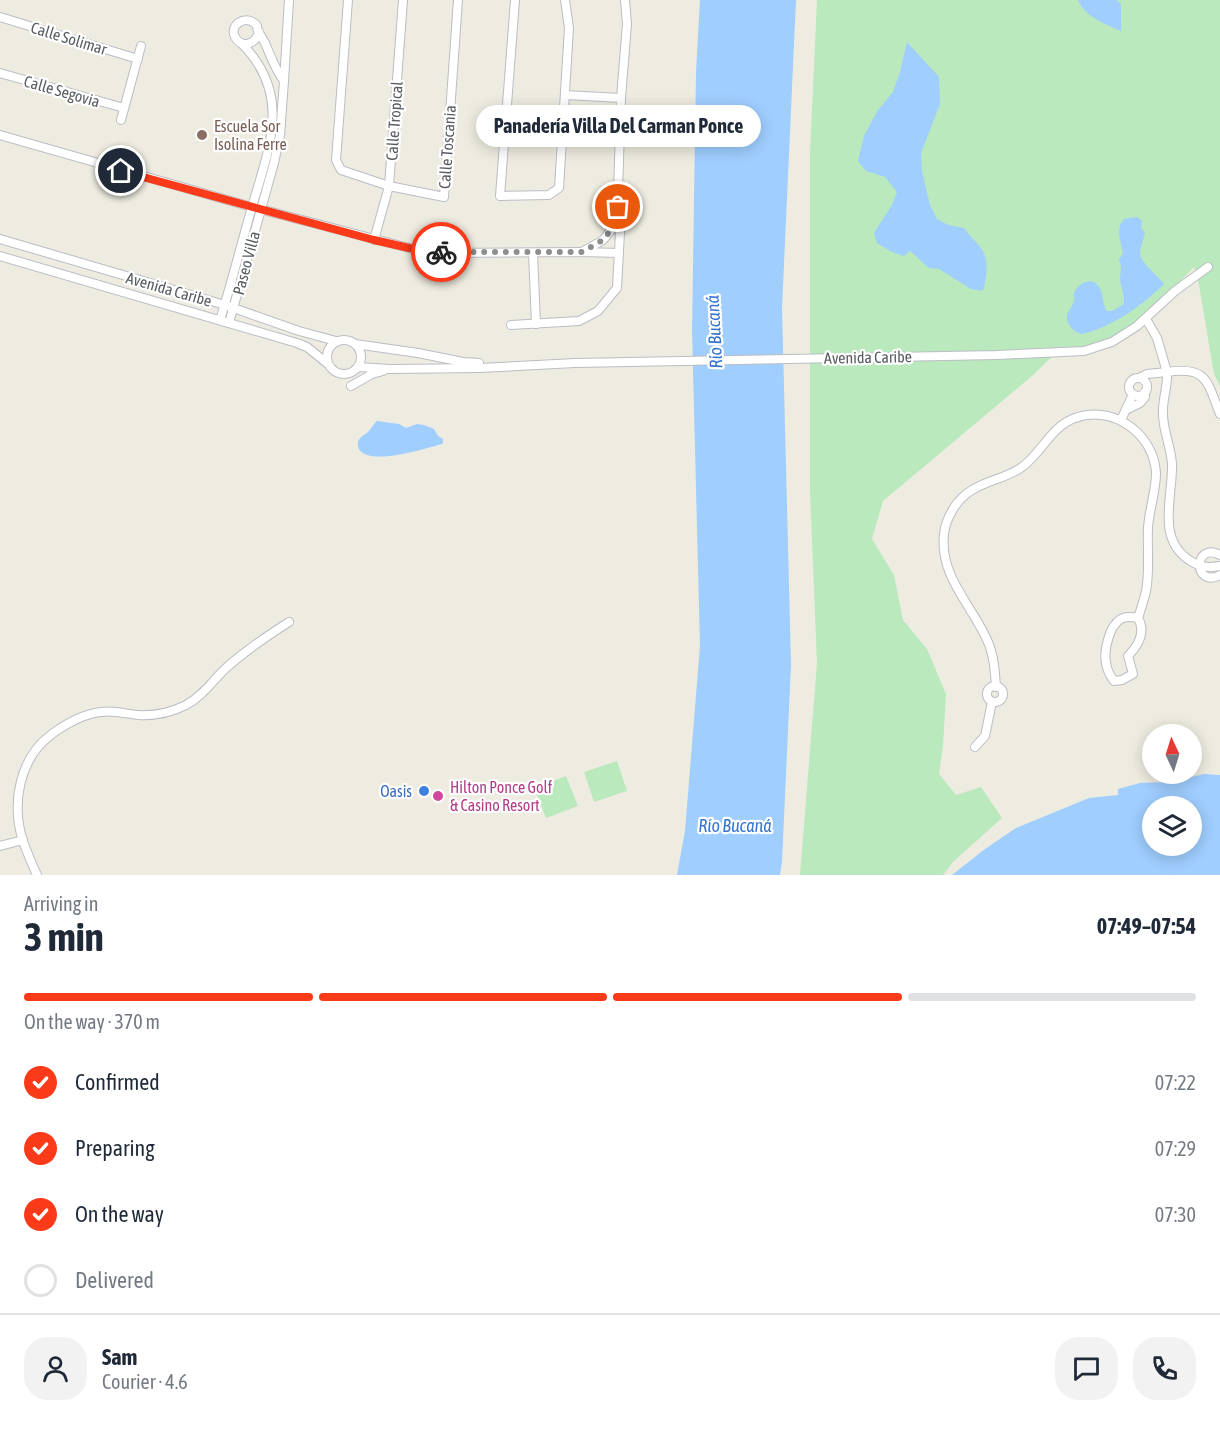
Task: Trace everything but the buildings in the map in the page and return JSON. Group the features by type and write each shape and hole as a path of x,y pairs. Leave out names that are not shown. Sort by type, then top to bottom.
{"street":[{"name":"Paseo Villa","path":"256,208 274,163 280,135 289,0"},
{"name":"Calle Toscania","path":"348,0 336,160 341,170 388,186 444,197 458,0"},
{"name":"Calle Tropical","path":"374,240 388,186 403,0"},
{"path":"515,0 500,196 549,195 559,188 569,28 565,0"},
{"path":"511,325 579,321 598,311 617,288 620,232 617,223 621,98 627,24 625,0"},
{"name":"Calle Solimar","path":"0,17 138,59"},
{"path":"259,32 257,38 246,44 240,42 234,32 240,21 246,19 253,21 265,41 276,71 284,81"},
{"name":"Paseo Villa","path":"224,321 256,208 273,125 269,89 262,71 253,55 240,42"},
{"path":"121,120 141,46"},
{"path":"270,54 278,54 286,49"},
{"name":"Calle Segovia","path":"0,73 124,108"},
{"path":"565,95 621,98"},
{"path":"0,135 256,208 409,248 445,253 619,253"},
{"path":"582,252 603,240 617,223"},
{"name":"Avenida Caribe","path":"0,240 229,306 299,331 336,341"},
{"path":"533,253 536,324"},
{"name":"Avenida Caribe","path":"0,256 297,343 328,364"},
{"name":"Avenida Caribe","path":"358,367 480,368 1084,351 1112,342 1137,326 1175,291 1208,267"},
{"path":"1146,319 1157,338 1167,372 1167,388 1162,412 1172,460 1169,501 1170,527 1174,543 1180,553 1199,566 1212,568 1220,566"},
{"path":"346,340 355,344 359,348 361,357 358,367 344,374 333,370 328,364 327,354 332,344 346,340"},
{"name":"Avenida Caribe","path":"355,344 500,366"},
{"path":"351,386 372,374 390,369"},
{"path":"1144,393 1133,394 1129,384 1147,374 1182,370 1195,372 1201,375 1209,385 1220,414"},
{"path":"1126,410 1143,402 1146,388 1145,383 1139,378"},
{"path":"1121,420 1133,394"},
{"path":"975,747 985,736 992,702 988,699 987,691 991,687 996,687 996,673 988,642 949,571 943,538 948,519 959,501 973,489 1023,467 1052,434 1066,422 1083,416 1091,414 1121,420 1137,432 1153,455 1156,475 1149,522 1146,591 1138,618 1142,626 1140,640 1128,656 1133,674 1122,680 1114,681 1105,657 1108,639 1121,618 1138,618"},
{"path":"1220,555 1206,554 1200,560 1199,566 1201,572 1207,577 1215,578 1220,575"},
{"path":"37,875 23,840 18,804 20,783 26,766 47,737 68,722 90,714 107,711 137,715 153,714 187,704 197,698 244,652 289,622"},
{"path":"0,846 23,840"}],"green space":[{"path":"817,0 1220,0 1220,386 1214,374 1194,267 1136,326 1121,335 1086,347 1060,349 1032,376 883,501 872,539 894,575 903,620 927,649 946,694 939,774 956,795 981,787 1002,818 954,861 943,875 800,875 817,663 810,492 810,152"},
{"path":"617,761 627,791 594,802 584,772"},
{"path":"566,776 578,806 546,818 534,788"}],"water":[{"name":"Río Bucaná","path":"700,0 796,0 782,308 791,665 780,875 677,875 685,831 700,646 692,330 696,72"},
{"path":"1078,0 1117,0 1121,4 1121,31 1090,15"},
{"path":"907,42 939,77 940,104 921,153 922,171 930,205 937,219 948,225 964,228 981,249 986,265 983,291 971,289 939,269 929,268 910,251 904,256 877,243 874,233 892,205 897,192 885,177 866,171 858,161 864,136 878,110 893,92"},
{"path":"1137,217 1142,221 1141,228 1145,233 1140,251 1141,257 1164,284 1139,306 1120,318 1090,332 1078,333 1070,326 1067,315 1073,304 1075,291 1083,283 1091,281 1100,288 1107,311 1112,311 1124,304 1120,280 1119,259 1123,254 1119,235 1120,227 1124,219"},
{"path":"377,421 399,424 406,428 417,424 424,425 434,429 443,439 443,443 382,457 362,453 358,443"},
{"path":"1202,774 1220,775 1220,875 952,875 1016,828 1089,798 1118,795 1118,789 1140,783 1202,784"}],"way so far":[{"path":"441,252 582,252 603,240 617,223 618,207"}],"place":[{"name":"Escuela Sor Isolina Ferre","path":"202,135"},
{"name":"Panadería Villa Del Carman Ponce","path":"618,207"},
{"name":"Oasis","path":"424,791"},
{"name":"Hilton Ponce Golf & Casino Resort","path":"438,796"}],"route":[{"path":"121,171 374,240 441,252"}]}
